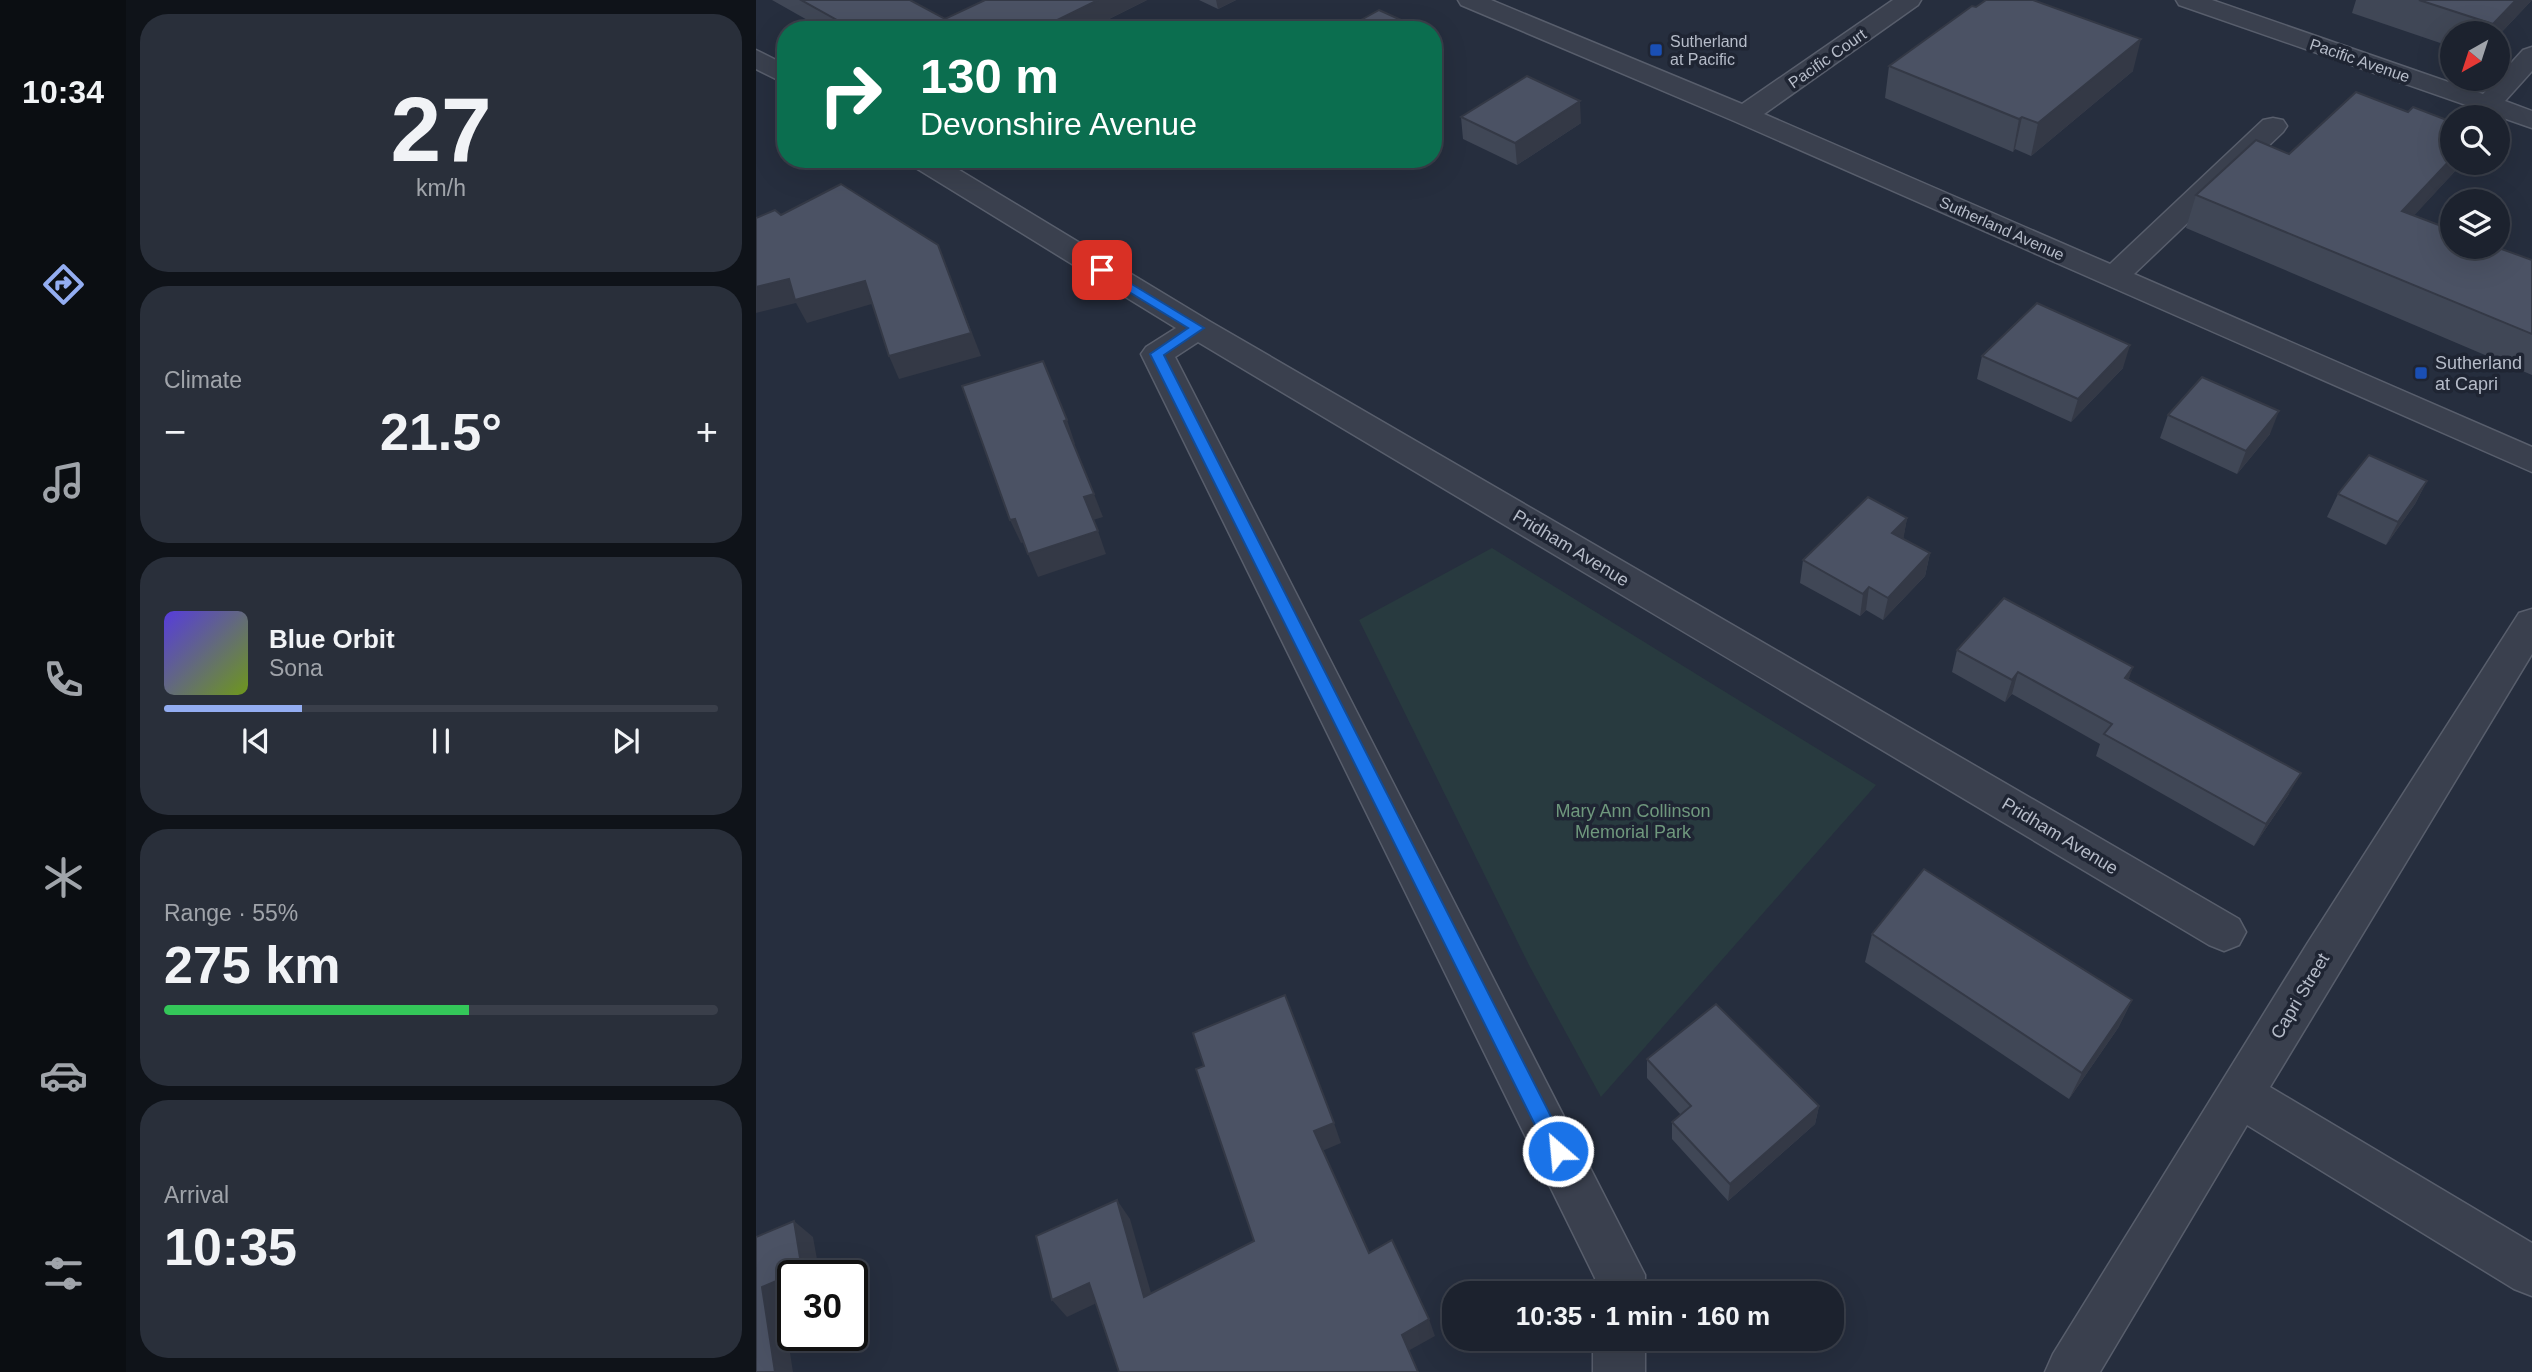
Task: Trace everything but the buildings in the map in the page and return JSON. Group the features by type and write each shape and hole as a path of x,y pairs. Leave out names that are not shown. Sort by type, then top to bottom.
{"street":[{"name":"Sutherland Avenue","path":"1470,0 1744,115 2532,460"},
{"name":"Pacific Court","path":"1744,115 1909,0"},
{"name":"Pacific Avenue","path":"2188,0 2532,120"},
{"path":"2488,104 2532,55"},
{"path":"756,58 777,71"},
{"path":"2114,276 2273,126"},
{"name":"Pridham Avenue","path":"936,168 1198,328 2224,932"},
{"path":"1198,328 1157,354 1620,1275 1620,1281"},
{"name":"Capri Street","path":"2071,1372 2532,623"},
{"path":"2240,1095 2532,1271"},
{"path":"1619,1351 1619,1372"}],"green space":[{"name":"Mary Ann Collinson Memorial Park","path":"1492,548 1876,785 1601,1097 1529,965 1359,620"}],"place":[{"name":"Sutherland at Pacific","path":"1656,50"},
{"name":"Sutherland at Capri","path":"2421,373"}],"route":[{"path":"1102,270 1198,328 1157,354 1558,1151"}]}
